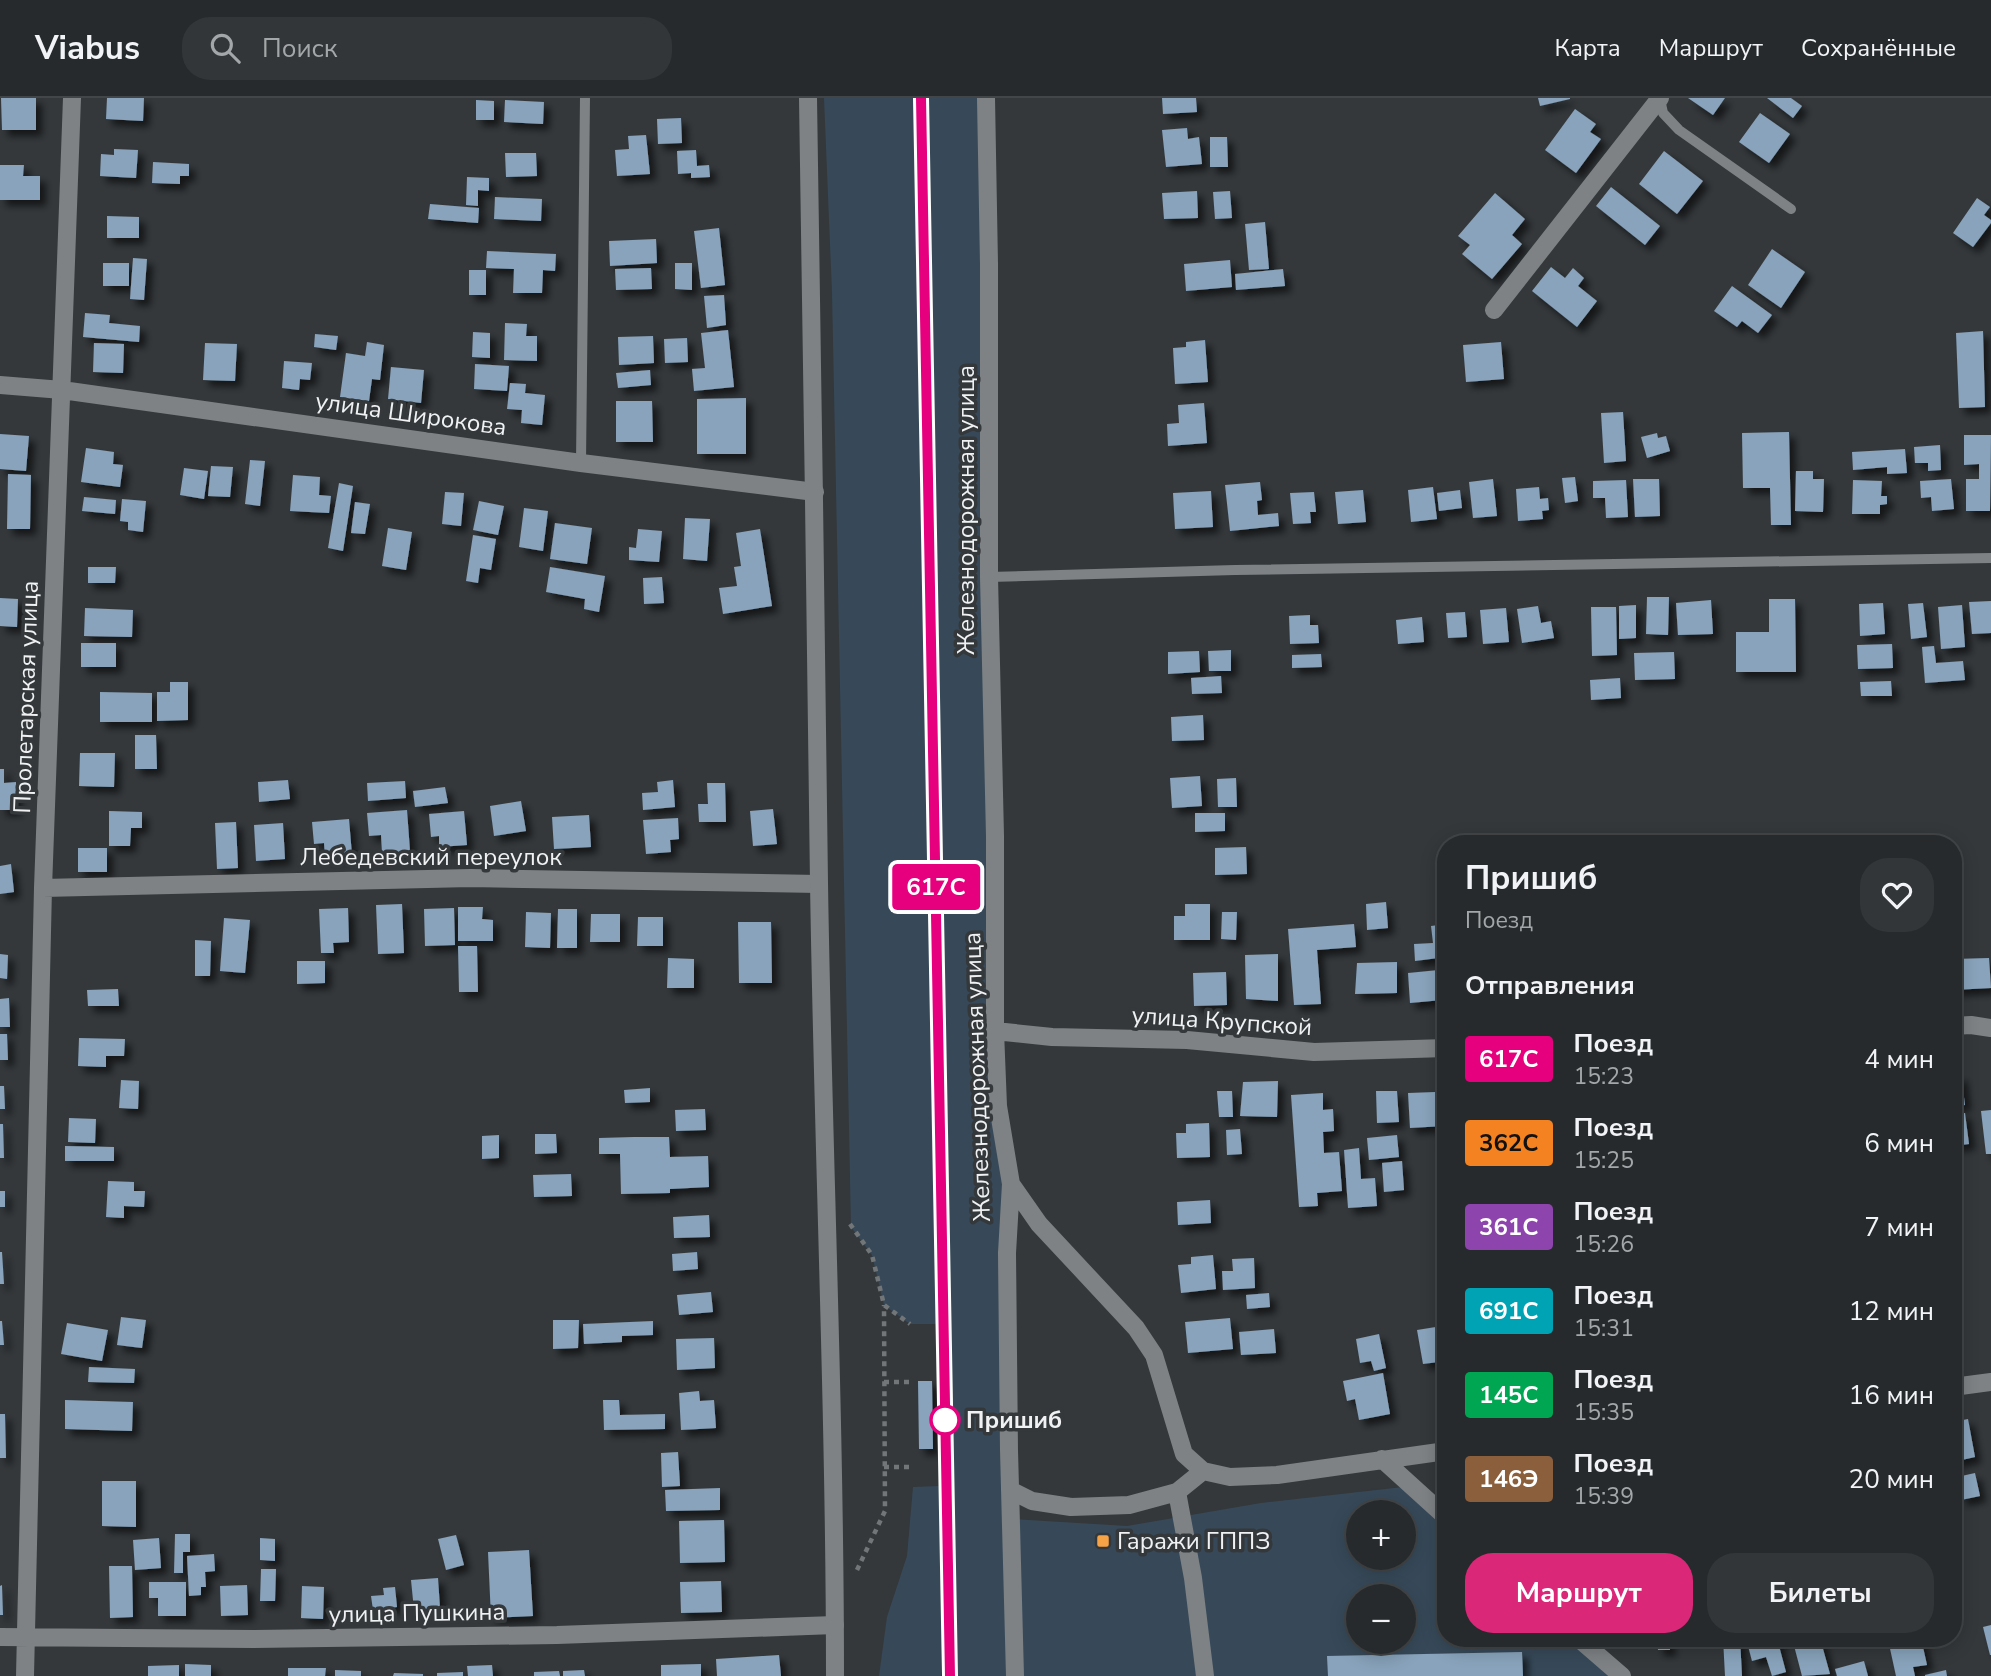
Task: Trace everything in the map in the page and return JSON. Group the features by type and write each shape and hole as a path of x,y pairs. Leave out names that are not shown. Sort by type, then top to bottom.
{"street":[{"name":"Пролетарская улица","path":"25,1676 43,888 72,98"},
{"path":"808,98 819,884 831,1345 835,1676"},
{"name":"Железнодорожная улица","path":"986,98 995,1031 998,1106 1011,1184 1007,1253 1015,1676"},
{"path":"1494,310 1660,98"},
{"name":"улица Широкова","path":"0,385 62,390 581,463 815,492"},
{"name":"Лебедевский переулок","path":"43,888 471,878 819,884"},
{"path":"1962,1026 1991,1028"},
{"name":"улица Крупской","path":"995,1031 1052,1037 1187,1041 1314,1052 1437,1048"},
{"path":"1011,1184 1039,1224 1136,1328 1154,1355 1184,1454 1203,1471 1230,1477 1277,1475 1437,1452"},
{"path":"1962,1386 1991,1382"},
{"path":"1382,1459 1437,1509"},
{"path":"1010,1490 1032,1501 1071,1507 1129,1506 1177,1492 1203,1471"},
{"path":"1177,1492 1194,1578 1205,1676"},
{"name":"улица Пушкина","path":"0,1637 252,1639 558,1635 835,1625"},
{"path":"1588,1647 1622,1676"}],"lane":[{"path":"581,463 585,98"},
{"path":"1660,98 1663,113 1679,130 1791,209"},
{"path":"989,577 1235,570 1991,558"}],"path":[{"path":"845,1216 872,1255 884,1304 885,1511 854,1578"},
{"path":"884,1304 910,1324"},
{"path":"884,1382 911,1382"},
{"path":"884,1467 913,1467"}],"shaded area":[{"path":"824,98 986,98 995,1030 1011,1184 1011,1519 1127,1526 1261,1503 1412,1486 1437,1509 1437,1647 1588,1647 1622,1676 946,1676 945,1554 941,1676 879,1676 887,1617 907,1556 913,1487 940,1486 937,1324 910,1324 884,1305 872,1255 851,1227 832,292"}],"building":[{"path":"1,98 36,98 36,130 2,130"},
{"path":"107,98 144,98 143,121 106,119"},
{"path":"1162,98 1196,98 1197,112 1163,114"},
{"path":"1538,98 1570,98 1570,99 1540,106"},
{"path":"1688,98 1725,98 1713,115"},
{"path":"1767,98 1791,98 1802,106 1793,118"},
{"path":"476,100 494,101 494,120 476,120"},
{"path":"505,100 544,102 543,124 504,122"},
{"path":"1575,109 1596,124 1590,132 1601,139 1576,173 1545,150"},
{"path":"1760,113 1790,134 1769,163 1739,142"},
{"path":"681,118 682,143 658,144 657,119"},
{"path":"1187,128 1188,139 1199,137 1202,164 1166,167 1162,130"},
{"path":"646,135 650,174 617,176 615,150 629,149 628,136"},
{"path":"1210,137 1227,137 1228,167 1210,167"},
{"path":"114,149 138,150 136,178 100,176 101,154 114,155"},
{"path":"696,150 697,166 709,165 710,177 691,178 691,173 678,174 677,151"},
{"path":"1664,151 1703,181 1677,214 1639,184"},
{"path":"505,153 536,153 537,176 506,177"},
{"path":"153,162 189,164 189,176 180,176 180,184 152,183"},
{"path":"0,165 24,165 23,176 40,176 40,200 0,200"},
{"path":"467,177 489,178 489,191 478,190 478,206 466,205"},
{"path":"1611,187 1660,226 1645,245 1596,206"},
{"path":"1197,191 1198,218 1164,219 1162,193"},
{"path":"1230,191 1232,218 1215,219 1213,192"},
{"path":"1495,193 1525,219 1512,235 1522,244 1492,279 1462,254 1470,245 1458,236"},
{"path":"495,197 542,199 541,221 494,219"},
{"path":"1977,198 1990,207 1984,215 1991,223 1973,247 1953,233"},
{"path":"430,204 479,208 478,223 428,219"},
{"path":"107,216 139,217 139,238 107,238"},
{"path":"1265,222 1269,269 1249,270 1245,224"},
{"path":"719,228 725,285 701,288 694,231"},
{"path":"656,239 657,263 610,266 609,241"},
{"path":"1772,249 1805,272 1781,308 1748,285"},
{"path":"487,251 556,254 555,271 543,270 542,293 513,293 514,269 486,268"},
{"path":"133,258 147,259 144,300 130,299"},
{"path":"1230,260 1232,287 1186,291 1184,264"},
{"path":"103,263 129,263 129,286 103,286"},
{"path":"675,263 692,263 692,290 675,289"},
{"path":"1551,267 1565,278 1573,268 1584,278 1578,286 1597,301 1577,327 1532,291"},
{"path":"651,268 652,289 616,290 615,269"},
{"path":"1283,269 1285,286 1236,290 1235,274"},
{"path":"469,270 486,270 486,295 469,295"},
{"path":"1732,286 1772,315 1758,333 1742,321 1737,327 1714,311"},
{"path":"724,295 726,325 707,328 704,296"},
{"path":"85,313 110,315 109,323 140,326 139,342 83,337"},
{"path":"505,323 527,324 526,336 537,336 537,361 504,360"},
{"path":"728,330 734,387 694,391 692,369 705,368 701,333"},
{"path":"1983,331 1985,407 1959,408 1956,333"},
{"path":"473,332 490,333 490,358 472,357"},
{"path":"315,334 338,336 336,350 314,347"},
{"path":"653,336 654,363 619,365 618,337"},
{"path":"687,338 688,362 665,363 664,339"},
{"path":"1205,340 1208,382 1175,384 1173,348 1186,347 1186,342"},
{"path":"367,342 384,345 380,380 372,379 369,401 340,397 346,353 365,356"},
{"path":"1501,342 1504,379 1466,382 1463,345"},
{"path":"94,343 124,344 123,373 93,372"},
{"path":"205,343 237,344 235,381 203,380"},
{"path":"284,361 312,363 310,380 300,379 299,390 282,388"},
{"path":"475,364 509,366 507,391 474,389"},
{"path":"391,367 424,370 421,403 388,399"},
{"path":"650,370 651,385 618,388 616,373"},
{"path":"510,383 526,384 525,393 545,395 542,425 521,423 522,410 507,409"},
{"path":"746,398 746,454 697,454 697,399"},
{"path":"616,401 652,401 653,442 616,442"},
{"path":"1204,403 1207,443 1168,446 1167,424 1179,423 1178,405"},
{"path":"1623,412 1626,461 1604,463 1601,413"},
{"path":"1789,432 1791,525 1771,525 1770,488 1743,488 1742,433"},
{"path":"1657,433 1658,438 1666,436 1670,451 1647,458 1641,437"},
{"path":"0,434 29,436 26,471 0,469"},
{"path":"1964,435 1991,435 1990,511 1966,511 1966,479 1979,479 1979,464 1964,465"},
{"path":"1940,445 1941,470 1928,471 1928,463 1915,463 1914,447"},
{"path":"86,448 114,452 113,464 123,465 120,487 81,482"},
{"path":"1905,449 1907,473 1887,474 1887,467 1853,470 1852,452"},
{"path":"250,460 265,461 260,506 245,504"},
{"path":"211,466 233,467 230,497 208,496"},
{"path":"184,468 208,471 204,499 180,495"},
{"path":"1796,471 1813,471 1813,479 1824,479 1823,512 1795,511"},
{"path":"8,474 31,475 30,529 7,529"},
{"path":"293,475 320,477 319,495 331,496 329,513 290,511"},
{"path":"1575,477 1578,501 1565,503 1562,478"},
{"path":"1493,479 1497,516 1473,518 1469,482"},
{"path":"1633,479 1659,479 1660,516 1635,517"},
{"path":"1951,479 1954,509 1932,511 1931,497 1921,498 1920,481"},
{"path":"1626,480 1628,517 1606,518 1605,498 1593,498 1593,481"},
{"path":"1853,480 1882,481 1881,496 1887,496 1887,504 1880,505 1880,514 1852,514"},
{"path":"1260,482 1262,500 1257,501 1258,515 1278,513 1279,526 1230,531 1225,485"},
{"path":"339,483 353,486 343,551 328,548"},
{"path":"1433,487 1437,519 1411,522 1408,490"},
{"path":"1539,487 1540,499 1548,498 1549,510 1542,511 1543,519 1518,521 1516,489"},
{"path":"1363,490 1366,522 1338,524 1335,492"},
{"path":"1460,490 1462,508 1439,511 1437,493"},
{"path":"1211,491 1213,527 1175,529 1173,493"},
{"path":"445,492 464,493 461,526 442,524"},
{"path":"1314,492 1316,512 1310,512 1311,523 1293,524 1290,493"},
{"path":"84,497 116,500 115,514 82,511"},
{"path":"122,499 146,501 143,532 128,530 128,522 120,521"},
{"path":"479,501 504,506 498,535 473,530"},
{"path":"355,502 370,504 365,534 351,533"},
{"path":"524,508 548,511 543,551 519,547"},
{"path":"685,518 710,519 707,561 683,559"},
{"path":"555,523 592,528 587,564 550,559"},
{"path":"388,528 412,532 406,570 382,566"},
{"path":"638,529 662,531 659,562 629,560 629,547 636,548"},
{"path":"760,529 772,606 723,614 719,588 737,586 734,567 741,566 736,533"},
{"path":"473,535 496,539 491,570 480,568 478,583 466,581"},
{"path":"88,567 116,567 115,583 88,583"},
{"path":"550,567 605,576 599,612 584,609 585,599 546,592"},
{"path":"662,577 664,603 644,604 643,578"},
{"path":"1647,597 1669,597 1668,635 1646,634"},
{"path":"0,598 18,599 17,627 0,626"},
{"path":"1769,599 1795,599 1796,672 1736,672 1736,632 1769,632"},
{"path":"1711,600 1713,634 1678,635 1676,603"},
{"path":"1991,601 1991,633 1972,634 1969,602"},
{"path":"1883,603 1885,634 1860,636 1859,604"},
{"path":"1923,603 1927,637 1911,639 1908,604"},
{"path":"1636,605 1636,638 1619,639 1619,606"},
{"path":"1962,605 1965,647 1941,649 1938,607"},
{"path":"1538,606 1541,623 1551,621 1554,638 1522,643 1517,609"},
{"path":"1591,607 1616,607 1617,655 1592,656"},
{"path":"85,608 133,610 132,637 84,636"},
{"path":"1506,608 1509,642 1483,644 1480,610"},
{"path":"1465,612 1467,637 1448,638 1446,613"},
{"path":"1310,615 1310,625 1318,625 1319,643 1290,644 1289,616"},
{"path":"1422,617 1424,642 1398,644 1396,620"},
{"path":"81,643 116,643 116,667 81,667"},
{"path":"1892,644 1893,668 1858,669 1857,645"},
{"path":"1934,646 1936,663 1963,661 1965,680 1925,683 1922,647"},
{"path":"1231,650 1231,671 1209,671 1208,651"},
{"path":"1199,651 1200,672 1168,674 1168,652"},
{"path":"1674,652 1675,679 1635,680 1634,653"},
{"path":"1321,654 1322,667 1292,668 1292,655"},
{"path":"1221,676 1222,693 1192,694 1191,678"},
{"path":"1620,678 1621,698 1591,700 1590,680"},
{"path":"1891,681 1892,696 1861,696 1860,682"},
{"path":"170,682 188,682 188,720 157,721 157,692 170,692"},
{"path":"100,692 152,693 152,722 100,722"},
{"path":"1203,715 1204,740 1172,741 1171,717"},
{"path":"135,735 156,735 157,769 135,769"},
{"path":"80,753 115,753 114,787 79,786"},
{"path":"0,769 4,769 4,783 16,782 16,810 0,810"},
{"path":"1200,776 1202,806 1172,808 1170,778"},
{"path":"1236,778 1237,807 1218,807 1217,779"},
{"path":"288,780 290,799 259,802 258,782"},
{"path":"673,780 675,807 643,810 642,793 658,792 657,782"},
{"path":"405,781 406,798 368,801 367,783"},
{"path":"707,783 725,783 726,822 699,822 698,804 708,804"},
{"path":"445,787 448,803 415,807 413,791"},
{"path":"521,801 526,831 494,836 490,806"},
{"path":"773,809 777,844 753,846 750,811"},
{"path":"407,810 410,851 382,853 381,835 369,836 367,813"},
{"path":"109,811 142,812 142,828 131,828 130,846 109,846"},
{"path":"464,811 467,845 439,847 439,836 431,837 429,814"},
{"path":"1195,813 1225,813 1225,831 1195,832"},
{"path":"589,815 591,847 554,849 552,817"},
{"path":"678,818 679,839 670,840 671,852 646,854 643,820"},
{"path":"349,819 352,855 325,858 324,843 314,844 312,822"},
{"path":"236,822 238,868 217,869 215,823"},
{"path":"283,823 285,859 256,861 254,825"},
{"path":"1246,847 1247,874 1215,875 1215,848"},
{"path":"78,848 107,848 107,872 78,872"},
{"path":"11,864 14,892 0,894 0,866"},
{"path":"1386,902 1388,928 1367,930 1366,904"},
{"path":"402,904 404,953 378,954 376,905"},
{"path":"1185,904 1210,904 1210,940 1174,940 1174,916 1185,916"},
{"path":"458,907 483,907 482,919 493,920 493,941 458,941"},
{"path":"348,908 349,942 333,943 334,953 321,953 319,909"},
{"path":"454,908 455,945 425,946 424,909"},
{"path":"558,909 577,909 577,948 557,948"},
{"path":"526,912 551,913 550,948 525,947"},
{"path":"1222,912 1237,912 1236,940 1221,939"},
{"path":"591,914 620,914 620,942 590,942"},
{"path":"638,917 663,917 663,946 637,946"},
{"path":"224,918 250,920 245,973 220,971"},
{"path":"738,922 771,922 772,983 739,983"},
{"path":"1354,924 1356,947 1317,950 1321,1004 1294,1005 1288,929"},
{"path":"1437,925 1437,958 1415,961 1414,944 1433,943 1431,926"},
{"path":"195,940 211,941 210,976 195,976"},
{"path":"458,946 477,946 478,992 459,992"},
{"path":"0,954 8,955 7,979 0,978"},
{"path":"1278,954 1278,1001 1246,999 1245,955"},
{"path":"668,958 694,959 694,988 667,988"},
{"path":"1989,958 1991,988 1962,990 1962,959"},
{"path":"297,961 325,961 325,983 297,984"},
{"path":"1397,962 1397,993 1355,994 1357,963"},
{"path":"1437,970 1437,1000 1410,1003 1408,973"},
{"path":"1226,972 1227,1005 1194,1006 1193,973"},
{"path":"118,989 119,1006 88,1006 87,990"},
{"path":"9,998 10,1027 0,1027 0,999"},
{"path":"0,1034 7,1034 8,1060 0,1060"},
{"path":"79,1038 125,1039 124,1056 106,1056 106,1067 78,1066"},
{"path":"121,1080 139,1081 138,1109 119,1108"},
{"path":"1278,1081 1277,1117 1240,1116 1243,1082"},
{"path":"1962,1082 1965,1105 1962,1105"},
{"path":"0,1086 4,1086 5,1109 0,1109"},
{"path":"650,1088 650,1102 625,1103 624,1090"},
{"path":"1217,1091 1232,1091 1233,1117 1219,1117"},
{"path":"1376,1091 1397,1091 1399,1122 1377,1123"},
{"path":"1435,1092 1437,1126 1410,1128 1408,1093"},
{"path":"1323,1093 1323,1110 1333,1109 1334,1131 1323,1132 1324,1153 1339,1152 1342,1191 1317,1193 1318,1206 1299,1207 1291,1095"},
{"path":"705,1109 706,1130 676,1131 675,1110"},
{"path":"1991,1110 1991,1154 1986,1154 1981,1111"},
{"path":"1962,1113 1965,1113 1969,1144 1962,1145"},
{"path":"69,1118 96,1119 95,1143 68,1142"},
{"path":"1209,1123 1210,1157 1177,1158 1176,1133 1186,1133 1186,1124"},
{"path":"0,1124 3,1124 4,1158 0,1158"},
{"path":"1437,1128 1437,1152 1436,1152"},
{"path":"1240,1129 1242,1154 1227,1155 1226,1130"},
{"path":"535,1134 556,1134 557,1153 535,1154"},
{"path":"499,1135 499,1158 482,1159 482,1136"},
{"path":"1397,1135 1399,1157 1369,1160 1367,1138"},
{"path":"669,1137 670,1157 708,1156 709,1187 670,1189 670,1193 621,1194 620,1154 599,1154 599,1138"},
{"path":"65,1146 114,1147 114,1161 65,1161"},
{"path":"1359,1148 1361,1179 1375,1178 1377,1206 1348,1208 1344,1150"},
{"path":"1402,1161 1404,1190 1384,1192 1382,1163"},
{"path":"571,1174 572,1196 534,1197 533,1175"},
{"path":"108,1181 134,1182 134,1191 145,1191 144,1207 124,1206 124,1218 106,1217"},
{"path":"0,1191 5,1191 5,1207 0,1207"},
{"path":"1210,1200 1211,1223 1178,1225 1177,1202"},
{"path":"709,1215 710,1237 674,1238 673,1217"},
{"path":"2,1252 4,1284 0,1284"},
{"path":"697,1252 698,1269 673,1271 672,1254"},
{"path":"1213,1255 1216,1289 1181,1293 1178,1265 1191,1264 1191,1257"},
{"path":"1254,1258 1255,1288 1223,1290 1222,1271 1233,1271 1232,1259"},
{"path":"711,1292 713,1312 679,1315 677,1295"},
{"path":"1269,1293 1270,1307 1247,1309 1246,1295"},
{"path":"121,1317 146,1320 142,1348 117,1345"},
{"path":"1230,1318 1233,1349 1188,1353 1185,1322"},
{"path":"553,1320 579,1320 578,1348 553,1349"},
{"path":"2,1321 4,1345 0,1345"},
{"path":"653,1321 653,1335 622,1336 622,1342 584,1344 583,1324"},
{"path":"67,1323 108,1330 102,1361 61,1354"},
{"path":"1437,1327 1437,1362 1423,1364 1417,1330"},
{"path":"1274,1329 1276,1353 1241,1355 1239,1332"},
{"path":"1379,1334 1386,1368 1374,1371 1371,1361 1360,1363 1356,1339"},
{"path":"714,1338 715,1368 677,1370 676,1339"},
{"path":"89,1367 135,1369 134,1383 88,1382"},
{"path":"1383,1373 1390,1414 1359,1420 1355,1399 1347,1401 1343,1381"},
{"path":"918,1381 932,1381 933,1449 919,1449"},
{"path":"699,1391 700,1401 714,1400 716,1428 681,1430 679,1393"},
{"path":"65,1400 133,1402 132,1431 65,1429"},
{"path":"603,1400 619,1400 620,1415 665,1414 665,1429 604,1430"},
{"path":"0,1414 5,1414 6,1458 0,1458"},
{"path":"1968,1419 1975,1457 1962,1460 1962,1420"},
{"path":"678,1452 680,1486 662,1487 661,1453"},
{"path":"1975,1473 1980,1496 1962,1500 1962,1476"},
{"path":"102,1481 136,1481 136,1527 102,1526"},
{"path":"720,1488 720,1510 666,1511 665,1490"},
{"path":"724,1520 725,1562 680,1563 679,1521"},
{"path":"175,1534 190,1534 190,1552 183,1552 183,1573 174,1573"},
{"path":"456,1535 464,1565 446,1570 438,1539"},
{"path":"159,1538 161,1568 135,1570 133,1540"},
{"path":"260,1538 275,1539 275,1561 260,1560"},
{"path":"529,1550 533,1616 491,1618 488,1552"},
{"path":"214,1554 215,1571 205,1572 206,1587 201,1587 201,1595 189,1596 187,1556"},
{"path":"109,1566 132,1566 133,1617 110,1618"},
{"path":"261,1569 276,1569 275,1601 260,1601"},
{"path":"438,1578 440,1608 414,1610 411,1580"},
{"path":"721,1581 722,1612 681,1613 680,1582"},
{"path":"149,1582 186,1582 186,1616 158,1616 158,1598 149,1598"},
{"path":"2,1585 3,1615 0,1615 0,1586"},
{"path":"247,1585 248,1615 221,1616 220,1586"},
{"path":"302,1586 324,1587 323,1619 301,1618"},
{"path":"395,1587 397,1607 373,1610 371,1596 384,1595 383,1588"},
{"path":"1991,1625 1991,1655 1990,1655 1983,1627"},
{"path":"1658,1647 1670,1647 1670,1650 1658,1650"},
{"path":"1723,1647 1740,1647 1742,1676 1725,1676"},
{"path":"1748,1647 1779,1647 1786,1672 1772,1676 1766,1657 1752,1661"},
{"path":"1794,1647 1822,1647 1830,1674 1802,1676"},
{"path":"1890,1647 1923,1647 1927,1665 1913,1667 1915,1676 1896,1676"},
{"path":"1522,1652 1523,1676 1328,1676 1327,1656"},
{"path":"779,1655 781,1676 717,1676 716,1659"},
{"path":"1864,1661 1868,1676 1837,1676 1835,1669"},
{"path":"185,1664 211,1665 211,1676 185,1676"},
{"path":"701,1664 701,1676 661,1676 661,1665"},
{"path":"179,1665 179,1676 148,1676 148,1666"},
{"path":"492,1665 493,1676 468,1676 467,1666"},
{"path":"288,1668 326,1668 325,1676 288,1676"},
{"path":"335,1670 361,1671 361,1676 335,1676"},
{"path":"584,1670 585,1676 563,1676 563,1671"},
{"path":"1946,1670 1947,1676 1925,1676 1925,1675"},
{"path":"559,1671 560,1676 534,1676 534,1672"},
{"path":"463,1672 463,1676 437,1676 437,1673"},
{"path":"394,1673 423,1674 423,1676 393,1676"}],"railway":[{"path":"922,98 950,1676"}],"train":[{"name":"617C","path":"921,98 950,1676"}],"place":[{"name":"Пришиб","path":"945,1420"},
{"name":"Гаражи ГППЗ","path":"1103,1541"}]}
